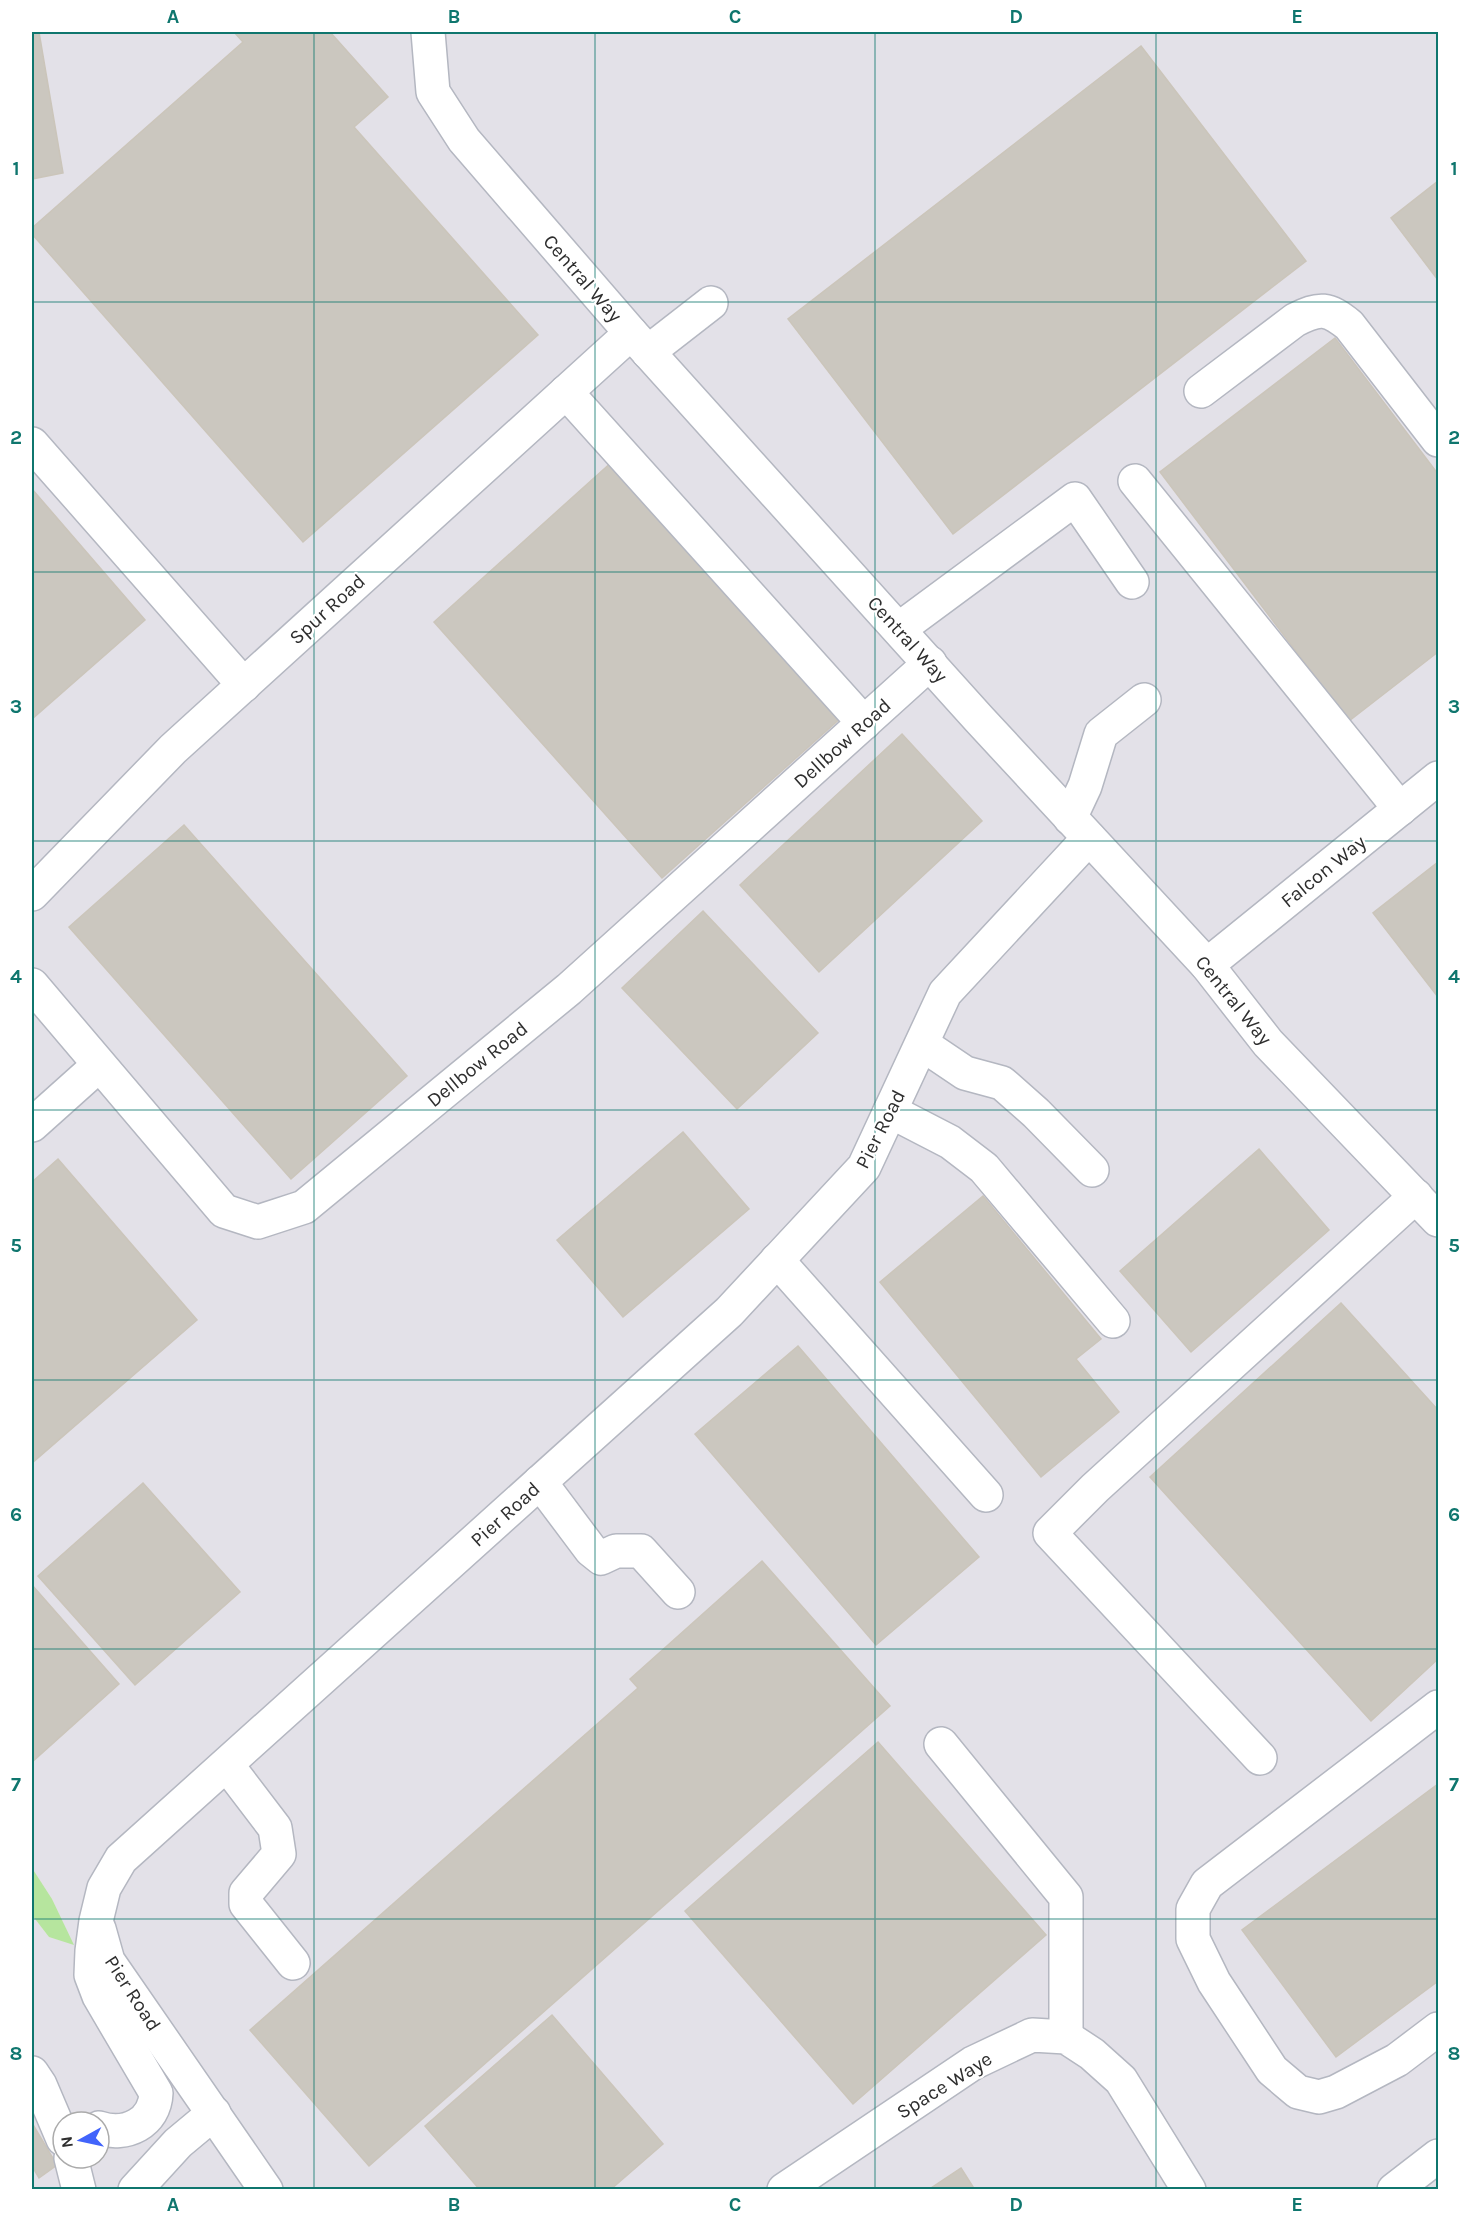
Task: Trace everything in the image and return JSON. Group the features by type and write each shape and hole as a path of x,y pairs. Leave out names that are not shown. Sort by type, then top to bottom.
{"street":[{"name":"Central Way","path":"428,32 432,92 464,140 639,342 1207,965 1268,1043 1438,1220"},
{"name":"Spur Road","path":"32,894 173,749 566,392 639,342 711,303"},
{"path":"1201,391 1295,320 1309,313 1323,311 1334,313 1349,325 1438,440"},
{"path":"566,392 864,723"},
{"path":"32,444 244,685"},
{"path":"1135,481 1400,809"},
{"path":"899,629 1074,499 1132,582"},
{"name":"Dellbow Road","path":"32,985 224,1211 258,1221 304,1208 569,989 930,663"},
{"name":"Pier Road","path":"266,2190 108,1961 96,1921 105,1888 121,1859 729,1312 864,1167 945,993 1080,828 1085,786 1101,734 1144,700"},
{"name":"Falcon Way","path":"1207,965 1438,778"},
{"path":"922,1044 965,1072 1002,1083 1036,1113 1092,1170"},
{"path":"32,1125 99,1065"},
{"path":"890,1111 950,1142 984,1168 1113,1321"},
{"path":"1260,1758 1050,1533 1095,1488 1416,1196"},
{"path":"777,1260 986,1495"},
{"path":"540,1482 591,1550 601,1558 616,1551 641,1551 678,1592"},
{"path":"1438,1707 1207,1884 1193,1909 1193,1939 1214,1982 1272,2070 1298,2091 1319,2097 1336,2092 1397,2060 1438,2029"},
{"path":"941,1744 1066,1897 1066,2037"},
{"path":"227,1765 275,1828 279,1854 246,1893 246,1904 293,1963"},
{"path":"96,1921 91,1975 99,1996 156,2093 155,2104 148,2117 137,2127 111,2131"},
{"name":"Space Waye","path":"784,2190 974,2063 1032,2035 1066,2037 1092,2054 1121,2080 1189,2190"},
{"path":"36,2079 75,2110"},
{"path":"36,2079 51,2112"},
{"path":"135,2190 178,2143 214,2113"},
{"path":"1394,2190 1438,2156"},
{"path":"74,2170 79,2190"}],"shaded area":[{"path":"32,32 1438,32 1438,2189 32,2189 32,1915 49,1937 73,1944 52,1899 32,1868"}],"green space":[{"path":"32,1868 52,1899 74,1945 49,1937 32,1915"}],"building":[{"path":"32,32 39,32 63,173 32,179"},
{"path":"234,32 330,32 388,97 354,127 538,335 303,542 32,234 32,228 243,42"},
{"path":"1141,46 1306,261 953,534 788,319"},
{"path":"1438,181 1438,280 1391,218"},
{"path":"1335,338 1438,474 1438,652 1349,721 1160,472"},
{"path":"614,460 843,716 662,878 434,622"},
{"path":"32,489 145,620 32,719"},
{"path":"902,734 982,821 819,972 740,885"},
{"path":"184,825 407,1076 291,1179 69,927"},
{"path":"1438,862 1438,997 1373,913"},
{"path":"703,911 818,1033 737,1109 622,988"},
{"path":"683,1132 749,1209 623,1317 557,1240"},
{"path":"1259,1149 1329,1230 1191,1352 1120,1271"},
{"path":"58,1159 197,1320 32,1463 32,1182"},
{"path":"983,1196 1101,1339 1076,1359 1119,1412 1041,1477 880,1282"},
{"path":"1341,1303 1438,1410 1438,1659 1371,1721 1150,1477"},
{"path":"798,1346 979,1557 876,1645 695,1434"},
{"path":"143,1483 240,1592 135,1685 38,1576"},
{"path":"762,1561 890,1706 369,2166 250,2030 638,1688 630,1679"},
{"path":"32,1585 119,1684 32,1762"},
{"path":"878,1742 1046,1935 853,2104 685,1911"},
{"path":"1438,1784 1438,1981 1336,2057 1242,1930"},
{"path":"552,2015 663,2144 610,2190 480,2190 425,2126"},
{"path":"32,2123 51,2155 51,2169 39,2178 32,2166"},
{"path":"961,2168 975,2190 928,2190"}]}
